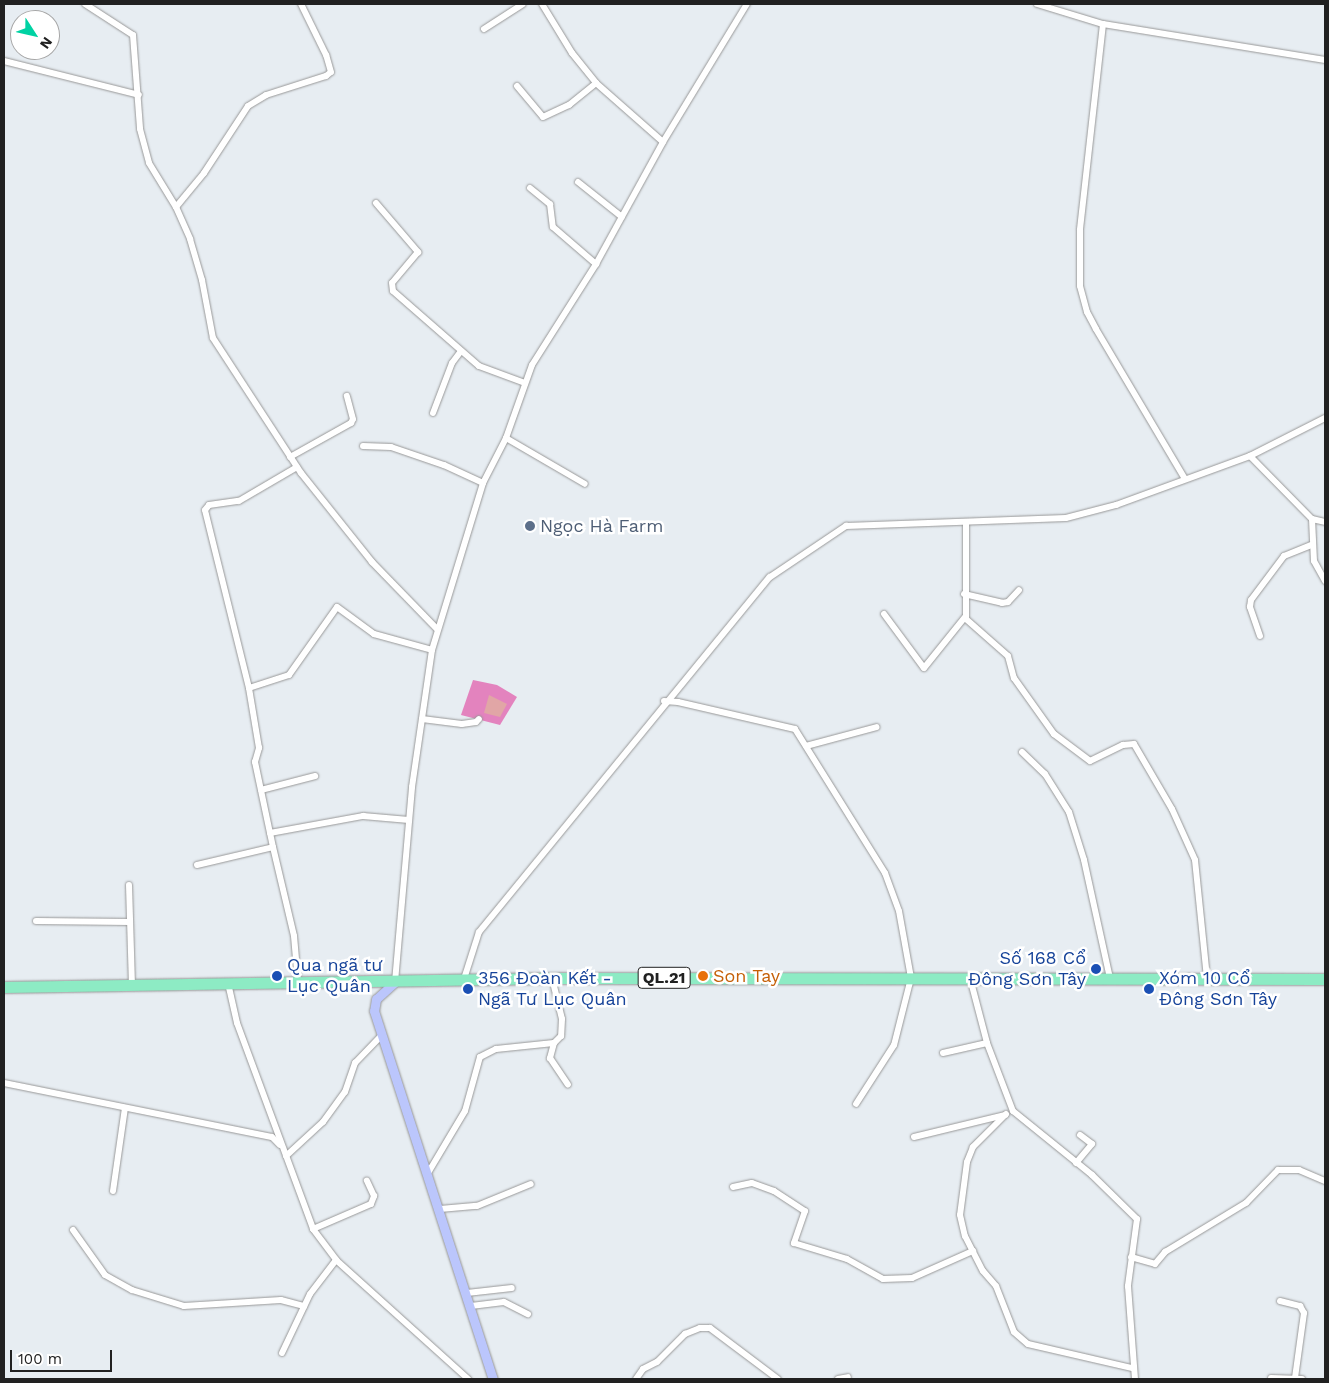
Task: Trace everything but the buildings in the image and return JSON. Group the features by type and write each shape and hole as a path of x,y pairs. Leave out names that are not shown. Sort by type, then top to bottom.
{"highway":[{"name":"QL.21","path":"4,987 552,978 1325,979"}],"street":[{"path":"85,4 133,35 139,95 140,129 149,164 168,198 176,207 202,280 213,338 297,467 372,562 438,629"},
{"path":"176,207 204,173 248,106 266,95 326,76 331,72 322,45 301,4"},
{"path":"484,29 524,4"},
{"path":"542,4 572,53 596,83 663,142"},
{"path":"493,1379 440,1209 374,1011 376,998 395,982 409,820 432,650 482,483 506,438 532,366 596,264 663,142 747,4"},
{"path":"1037,4 1103,24 1325,60"},
{"path":"1103,24 1080,230 1080,286 1092,321 1185,480"},
{"path":"4,61 139,95"},
{"path":"517,86 543,117 569,105 596,83"},
{"path":"578,182 622,217"},
{"path":"530,188 550,204 553,226 596,264"},
{"path":"376,202 418,252 392,283 392,290 479,366 525,383"},
{"path":"433,413 452,363 461,351"},
{"path":"290,457 351,423 354,419 347,396"},
{"path":"464,979 479,932 664,701 770,577 846,526 1066,518 1116,505 1250,456 1325,418"},
{"path":"506,438 585,484"},
{"path":"363,446 391,447 444,465 482,483"},
{"path":"1250,456 1312,519 1325,522"},
{"path":"297,467 239,502 209,506 204,510 249,688 259,748 255,762 294,936 298,982"},
{"path":"1312,519 1314,561 1325,581"},
{"path":"884,614 924,668 965,617 966,522"},
{"path":"1260,636 1250,607 1251,600 1284,556 1313,544"},
{"path":"964,594 1002,603 1008,602 1019,590"},
{"path":"249,688 282,680 289,675 337,608 374,634 432,650"},
{"path":"965,617 1008,656 1014,678 1050,730 1085,760 1093,761 1126,744 1137,747 1196,860 1207,979"},
{"path":"664,701 678,702 795,730 806,746 821,776 876,855 899,911 911,978 894,1045 856,1104"},
{"path":"422,719 462,724 476,722 479,718"},
{"path":"806,746 877,727"},
{"path":"1022,752 1045,774 1069,812 1084,860 1110,978"},
{"path":"261,790 315,776"},
{"path":"270,833 364,816 409,820"},
{"path":"197,865 273,847"},
{"path":"128,885 132,984"},
{"path":"36,921 130,922"},
{"path":"552,978 562,1019 561,1036 554,1043 550,1058 568,1085"},
{"path":"970,978 987,1043 1013,1111 1076,1163 1137,1219 1128,1286 1132,1368 1135,1379"},
{"path":"228,983 237,1023 313,1229 336,1260 468,1379"},
{"path":"286,1156 323,1122 345,1092 355,1063 382,1034"},
{"path":"428,1172 465,1110 480,1057 496,1049 554,1043"},
{"path":"943,1053 987,1043"},
{"path":"4,1083 272,1137 283,1147"},
{"path":"113,1191 125,1108"},
{"path":"914,1137 1013,1111"},
{"path":"1006,1114 973,1147 967,1162 960,1215 973,1250 996,1286 1014,1332 1028,1344 1132,1368"},
{"path":"1076,1163 1093,1146 1080,1135"},
{"path":"1131,1257 1155,1264 1165,1252 1246,1203 1278,1170 1299,1170 1325,1181"},
{"path":"313,1229 371,1204 374,1196 367,1181"},
{"path":"440,1209 477,1206 531,1184"},
{"path":"733,1187 752,1184 774,1191 805,1211 794,1243 847,1259 883,1279 912,1278 973,1250"},
{"path":"73,1230 105,1275 132,1290 184,1306 281,1300 304,1306"},
{"path":"282,1353 304,1306 336,1260"},
{"path":"467,1293 512,1288"},
{"path":"1272,1378 1298,1378 1304,1313 1300,1306 1280,1301"},
{"path":"471,1306 504,1302 528,1314"},
{"path":"636,1379 643,1369 657,1362 685,1334 700,1328 710,1328 778,1379"},
{"path":"838,1379 848,1377"}],"shaded area":[{"path":"473,680 497,685 517,697 500,725 461,715"},
{"path":"489,695 507,704 500,717 484,713"}],"place":[{"name":"Ngọc Hà Farm","path":"530,526"},
{"name":"Số 168 Cổ Đông Sơn Tây","path":"1096,969"},
{"name":"Qua ngã tư Lục Quân","path":"277,976"},
{"name":"Son Tay","path":"703,976"},
{"name":"356 Đoàn Kết - Ngã Tư Lục Quân","path":"468,989"},
{"name":"Xóm 10 Cổ Đông Sơn Tây","path":"1149,989"}]}
